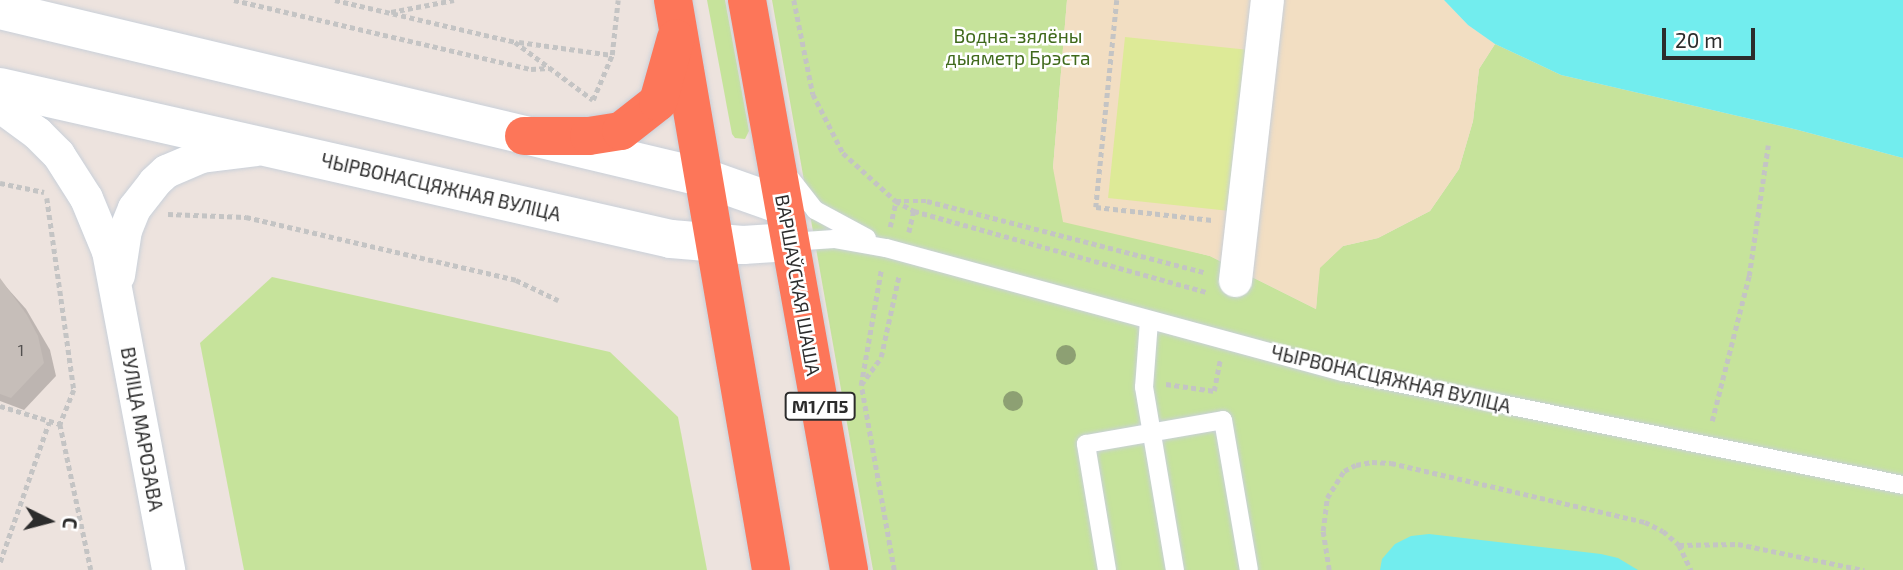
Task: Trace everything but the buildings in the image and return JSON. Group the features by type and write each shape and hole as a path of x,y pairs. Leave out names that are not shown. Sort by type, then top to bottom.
{"highway":[{"name":"ВАРШАЎСКАЯ ШАША","path":"747,0 849,570"},
{"path":"524,136 589,136 621,131 658,102 676,15"},
{"path":"676,15 771,570"}],"main road":[{"name":"ЧЫРВОНАСЦЯЖНАЯ ВУЛІЦА","path":"0,10 705,178 787,224"},
{"name":"ЧЫРВОНАСЦЯЖНАЯ ВУЛІЦА","path":"0,87 671,239 716,244 787,224"}],"street":[{"path":"1233,290 1267,0"},
{"name":"ВУЛІЦА МАРОЗАВА","path":"0,106 37,133 73,175 98,222 117,288 168,570"},
{"name":"ВУЛІЦА МАРОЗАВА","path":"117,288 125,230 134,208 153,182 166,171 201,156 269,148"}],"lane":[{"name":"ЧЫРВОНАСЦЯЖНАЯ ВУЛІЦА","path":"773,147 792,181 815,210 886,247"},
{"name":"ЧЫРВОНАСЦЯЖНАЯ ВУЛІЦА","path":"787,224 834,239 886,247 1343,372 1903,485"},
{"path":"1149,321 1144,381 1175,570"},
{"path":"1107,570 1086,444 1223,420 1249,570"}],"path":[{"path":"234,0 531,69 550,68"},
{"path":"337,0 515,41 611,55"},
{"path":"387,12 454,0"},
{"path":"515,41 593,100 611,55 618,0"},
{"path":"793,0 813,94 844,153 896,201 914,211 1233,290"},
{"path":"1117,0 1096,207 1242,223"},
{"path":"1704,446 1747,288 1768,145"},
{"path":"0,183 47,192 74,390 60,424 92,570"},
{"path":"894,570 861,385 881,357 914,211"},
{"path":"167,214 246,218 516,280 558,300"},
{"path":"1144,381 1214,391 1224,341"},
{"path":"0,406 60,424"},
{"path":"0,562 49,422"},
{"path":"1329,570 1323,531 1327,498 1343,471 1372,462 1391,463 1645,522 1663,531 1679,545 1691,570"},
{"path":"1679,545 1738,544 1864,570"}],"green space":[{"path":"707,0 725,0 749,131 745,139 735,138 732,134"},
{"name":"Водна-зялёны дыяметр Брэста","path":"772,0 1067,0 1053,168 1156,242 1210,256 1316,309 1319,268 1343,246 1378,238 1430,211 1459,169 1473,121 1479,69 1495,44 1561,75 1798,130 1903,158 1903,570 873,570"},
{"path":"1125,37 1249,50 1232,211 1108,198"},
{"path":"272,277 610,352 678,417 707,570 244,570 200,343"}],"sand":[{"path":"1067,0 1444,0 1468,25 1495,44 1479,69 1473,121 1459,169 1430,211 1378,238 1343,246 1320,268 1316,309 1210,256 1063,222 1053,168"}],"water":[{"path":"1444,0 1903,0 1903,158 1798,130 1561,75 1495,44 1468,25"},
{"path":"1429,534 1601,554 1618,558 1638,570 1380,570 1382,559 1395,544 1411,536"}]}
